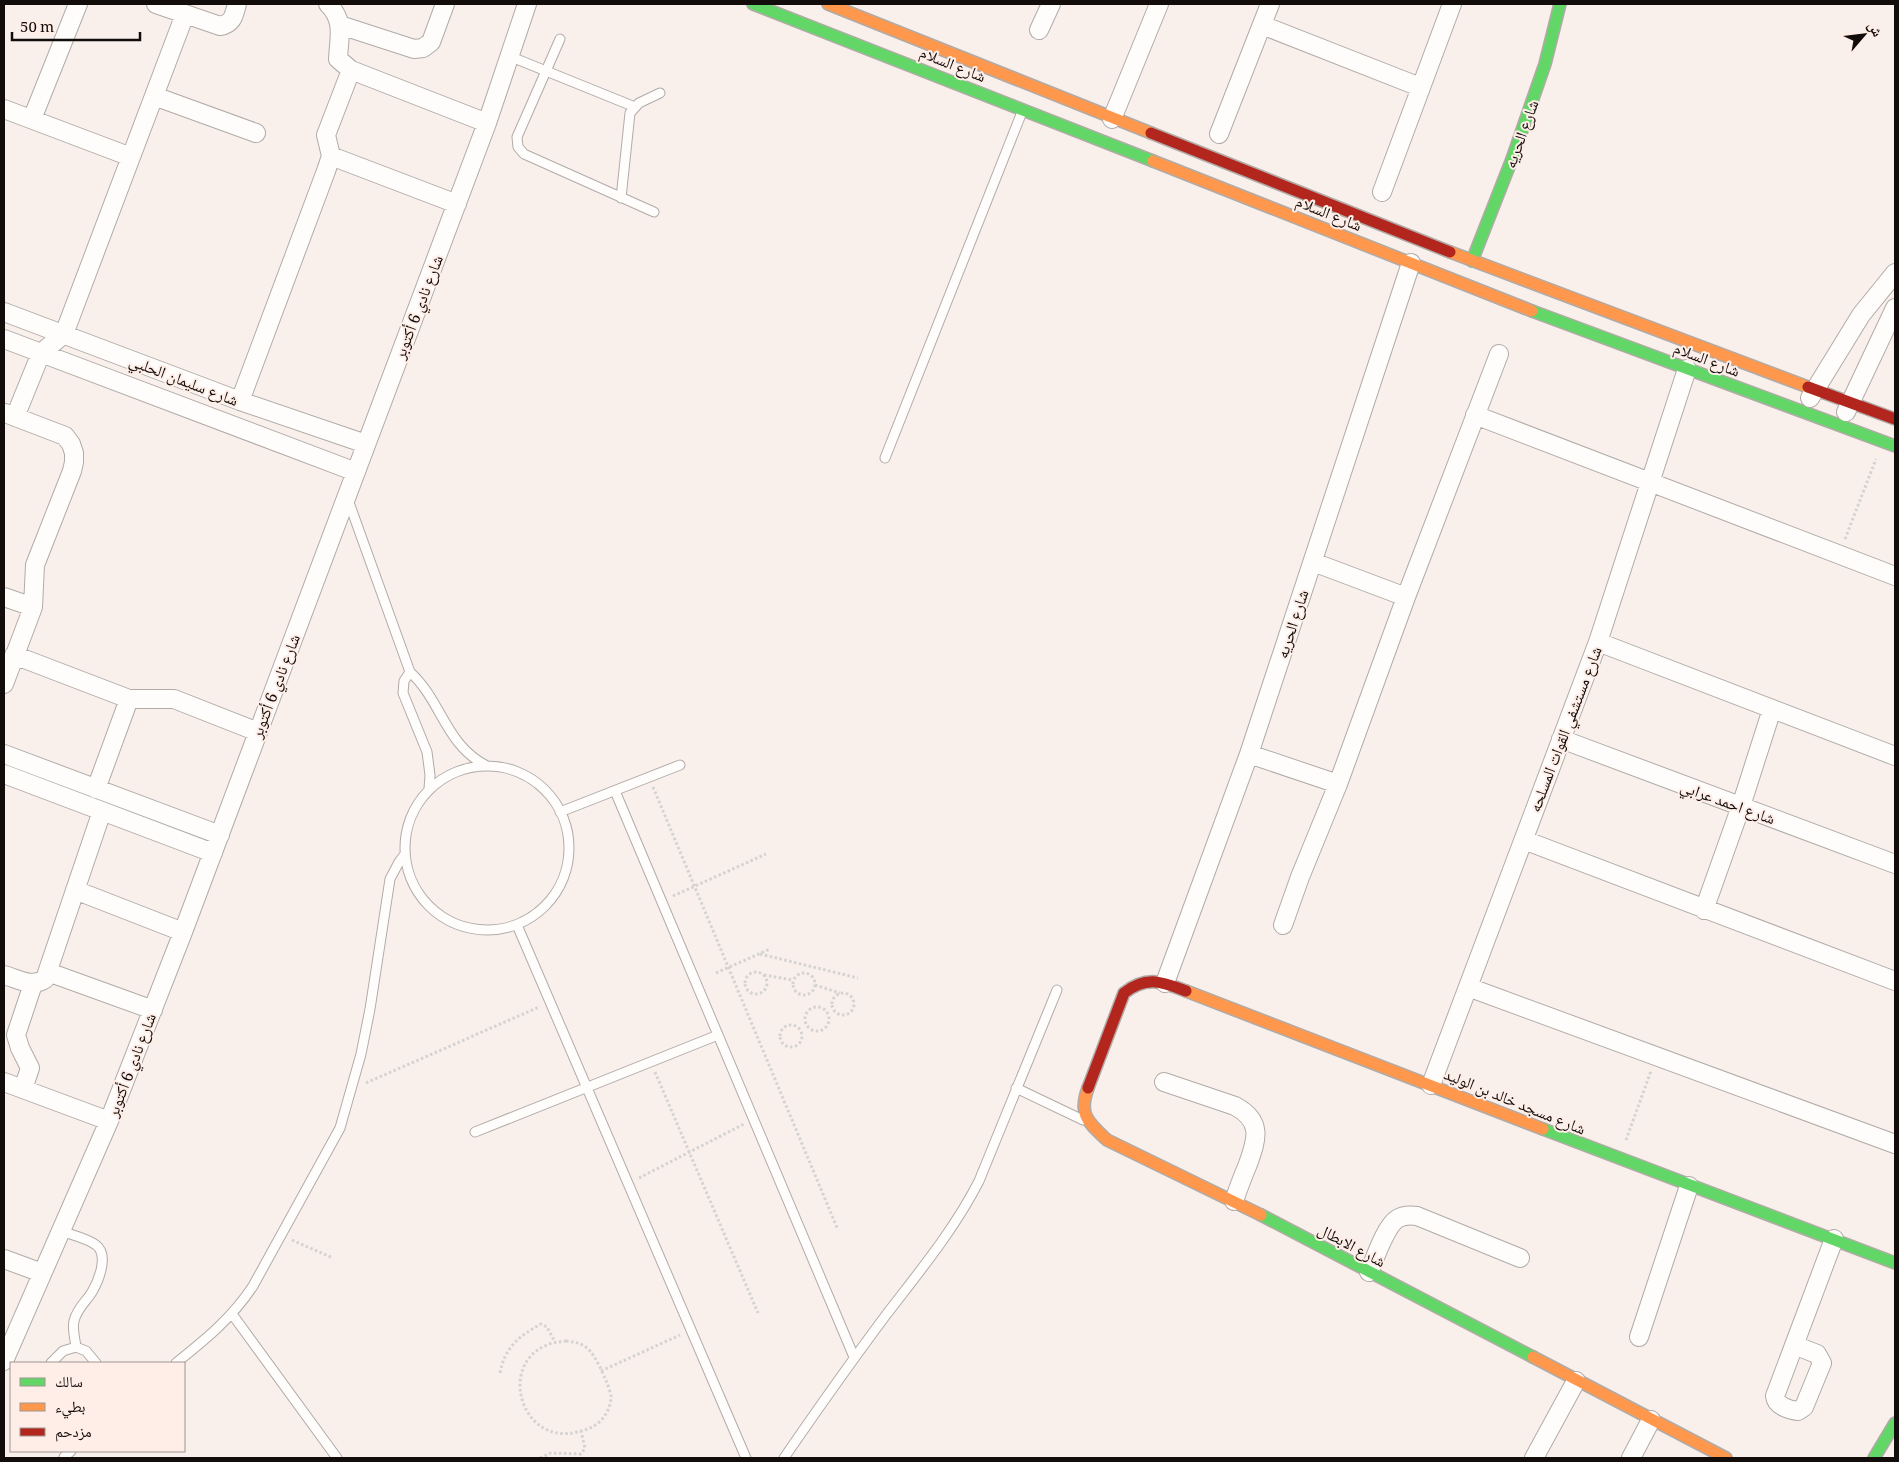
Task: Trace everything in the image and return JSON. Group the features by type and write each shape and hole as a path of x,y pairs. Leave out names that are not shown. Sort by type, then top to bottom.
{"street":[{"path":"32,119 78,4"},
{"path":"156,4 220,26 228,25 232,21 237,4"},
{"path":"328,4 337,16 340,25 338,59 351,70 487,123"},
{"path":"340,25 414,49 423,48 431,42 445,4"},
{"name":"شارع السلام","path":"754,4 835,22 1112,119 1472,261 1895,419"},
{"name":"شارع السلام","path":"828,4 835,22 1023,109 1517,305 1895,446"},
{"path":"1039,30 1051,4"},
{"path":"1112,119 1159,4"},
{"path":"1219,134 1270,4"},
{"path":"1382,192 1452,4"},
{"name":"شارع الحريه","path":"1472,261 1512,159 1546,64 1560,4"},
{"name":"شارع نادي 6 أكتوبر","path":"4,1361 109,1121 183,932 487,123 523,5"},
{"path":"4,684 33,607 35,565 72,471 74,453 71,444 65,436 9,415 41,353 64,334 185,14"},
{"path":"1262,24 1420,87"},
{"path":"240,401 330,156 326,135 351,70"},
{"path":"154,96 256,133"},
{"path":"4,109 131,156"},
{"path":"330,156 457,204"},
{"name":"شارع الحريه","path":"1165,983 1249,754 1411,263"},
{"path":"1802,412 1861,315 1895,273"},
{"path":"1839,426 1895,308"},
{"name":"شارع سليمان الحلبي","path":"4,312 240,401 366,444"},
{"name":"شارع سليمان الحلبي","path":"4,339 356,472"},
{"path":"1283,925 1308,854 1338,784 1406,597 1499,354"},
{"name":"شارع مستشفي القوات المسلحه","path":"1431,1085 1598,642 1686,369"},
{"path":"1475,415 1895,576"},
{"path":"1313,562 1406,597"},
{"path":"4,597 33,607"},
{"path":"1598,642 1895,756"},
{"path":"14,656 129,699 174,699 258,732"},
{"path":"96,789 129,699"},
{"path":"1704,910 1741,806 1772,709"},
{"name":"شارع احمد عرابي","path":"1561,739 1895,864"},
{"path":"4,754 220,835"},
{"path":"1249,754 1338,784"},
{"path":"4,774 213,853"},
{"path":"4,975 33,984 39,983 45,978 102,811"},
{"path":"1524,840 1704,910 1895,980"},
{"path":"75,890 183,932"},
{"path":"48,972 153,1010"},
{"name":"شارع مسجد خالد بن الوليد","path":"1090,1124 1085,1114 1083,1102 1124,993 1133,985 1143,981 1154,980 1431,1085 1620,1160 1895,1263"},
{"path":"23,1089 30,1068 17,1042 16,1035 33,984"},
{"path":"1468,987 1895,1144"},
{"path":"4,1045 22,1052"},
{"path":"4,1082 109,1121"},
{"path":"1164,1082 1235,1106 1245,1111 1252,1120 1256,1131 1256,1142 1234,1201"},
{"name":"شارع الابطال","path":"1090,1124 1107,1140 1234,1201 1726,1458"},
{"path":"1639,1337 1690,1186"},
{"path":"1368,1272 1391,1225 1398,1218 1408,1215 1417,1216 1520,1258"},
{"path":"1794,1345 1834,1239"},
{"path":"4,1259 42,1273"},
{"path":"1534,1458 1576,1381"},
{"path":"1631,1458 1651,1420"},
{"path":"1874,1458 1895,1423"}],"lane":[{"path":"560,39 517,137 518,147 524,154 654,212"},
{"path":"509,56 634,107"},
{"path":"622,198 630,113 634,107 660,92"},
{"path":"886,458 1023,109"},
{"path":"347,496 410,672 420,681 461,747 477,761 488,766 517,772 530,779 553,799 560,812 568,841 566,871 560,885 548,903 531,918 517,925 487,930 457,925 431,908 413,884 405,854 405,840 410,819 420,800 429,789 442,779 456,772 488,766"},
{"path":"410,672 404,681 403,693 427,752 430,775 429,789"},
{"path":"560,812 680,765"},
{"path":"615,791 854,1357"},
{"path":"177,1362 232,1314 253,1286 340,1128 370,1009 390,880 405,854"},
{"path":"517,925 746,1458"},
{"path":"784,1458 854,1357 970,1200 1057,990"},
{"path":"475,1132 718,1035"},
{"path":"1016,1088 1090,1124"},
{"path":"61,1230 92,1242 102,1253 98,1279 92,1292 79,1308 74,1321 73,1330 76,1347"},
{"path":"232,1314 337,1458"},
{"path":"52,1362 63,1351 76,1347 86,1352 95,1362"}],"path":[{"path":"1839,553 1882,442"},
{"path":"649,778 838,1230"},
{"path":"662,902 766,854"},
{"path":"716,973 770,949"},
{"path":"760,954 858,978"},
{"path":"807,973 809,966"},
{"path":"763,975 767,984 761,993 756,994 746,989 745,979 749,974 759,972 763,975 793,980"},
{"path":"801,973 807,973 814,980 815,986 809,994 798,994 794,990 793,980 801,973"},
{"path":"815,986 846,993 854,1000 852,1010 843,1015 837,1014 834,1010 832,999 840,993"},
{"path":"351,1089 550,1002"},
{"path":"814,1007 819,1007 828,1013 828,1024 825,1028 815,1031 806,1024 806,1014 814,1007"},
{"path":"828,1013 834,1010"},
{"path":"799,1027 802,1032 800,1042 796,1046 786,1046 780,1037 784,1027 794,1025 799,1027 806,1024"},
{"path":"1620,1160 1657,1056"},
{"path":"651,1062 758,1312"},
{"path":"628,1184 754,1119"},
{"path":"281,1235 333,1258"},
{"path":"500,1373 505,1354 510,1346 522,1335 540,1324 547,1327 555,1342"},
{"path":"601,1371 691,1330"},
{"path":"555,1342 573,1342 590,1350 601,1371 610,1396 608,1410 600,1421 581,1431 564,1434 546,1430 537,1425 522,1402 520,1380 527,1362 539,1349 555,1342"},
{"path":"540,1458 551,1453 581,1454 584,1448 581,1431"}],"traffic: fast":[{"path":"753,4 1153,161"},
{"path":"1472,261 1512,159 1545,64 1560,4"},
{"path":"1532,311 1895,446"},
{"path":"1543,1129 1895,1263"},
{"path":"1261,1215 1533,1357"},
{"path":"1874,1458 1895,1423"}],"traffic: slow":[{"path":"828,4 1151,133"},
{"path":"1153,161 1532,311"},
{"path":"1450,252 1808,387"},
{"path":"1186,991 1543,1129"},
{"path":"1088,1088 1085,1097 1085,1112 1090,1123 1107,1140 1261,1215"},
{"path":"1533,1357 1726,1458"}],"traffic: jam":[{"path":"1151,133 1450,252"},
{"path":"1808,387 1895,419"},
{"path":"1088,1088 1124,993 1132,987 1147,982 1162,983 1186,991"}]}
